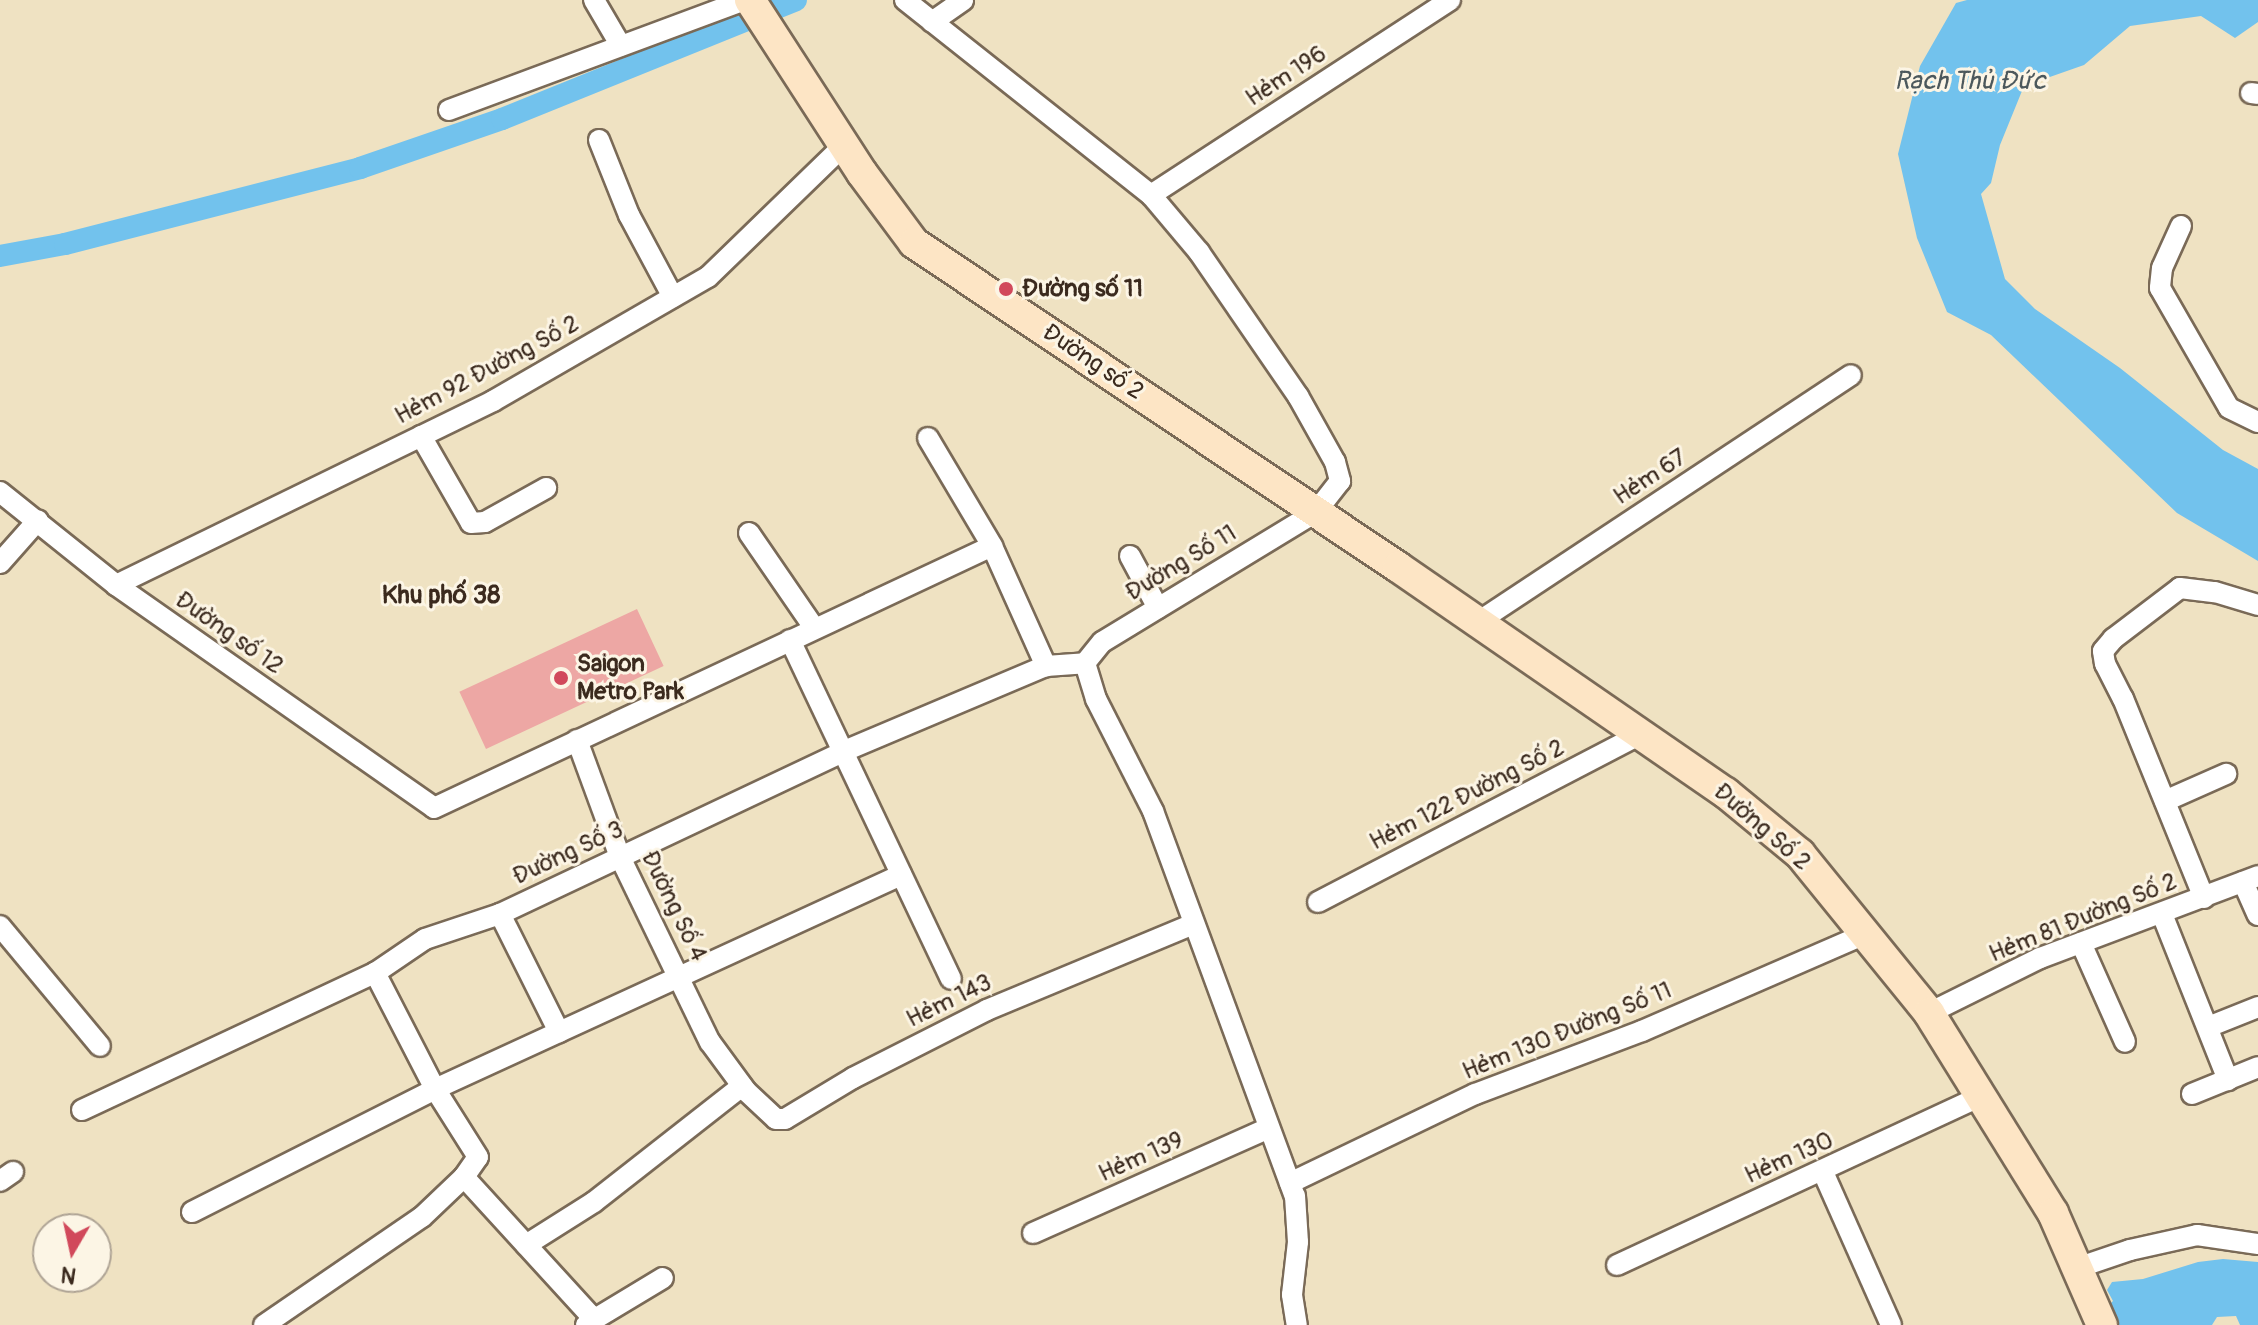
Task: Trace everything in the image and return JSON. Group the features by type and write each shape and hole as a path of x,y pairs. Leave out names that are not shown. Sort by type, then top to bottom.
{"street":[{"path":"594,0 621,46"},
{"path":"449,110 748,0"},
{"name":"Đường số 2","path":"748,0 844,145 914,243 1316,512"},
{"name":"Đường Số 11","path":"905,0 1151,195 1208,265 1298,396 1335,462 1340,481 1316,512 1102,642 1085,663"},
{"path":"932,22 963,0"},
{"name":"Hẻm 196","path":"1151,195 1450,0"},
{"path":"599,140 629,215 673,297"},
{"name":"Hẻm 92 Đường Số 2","path":"116,585 493,401 708,277 844,145"},
{"path":"2181,226 2162,268 2160,288 2229,408 2258,422"},
{"name":"Hẻm 67","path":"1478,622 1851,375"},
{"path":"421,436 471,523 485,522 546,488"},
{"path":"928,438 992,546 1046,666"},
{"name":"Đường số 12","path":"0,492 116,585 434,808 577,740"},
{"name":"Đường Số 2","path":"1316,512 1726,793 1800,854 1929,1013 2053,1213 2102,1325"},
{"path":"0,563 38,520"},
{"path":"749,533 815,629"},
{"path":"577,740 992,546"},
{"path":"1130,556 1158,608"},
{"path":"2204,898 2105,664 2103,651 2113,639 2180,588 2215,592 2258,605"},
{"path":"790,640 951,979"},
{"path":"1085,663 1096,699 1153,811 1295,1196 1298,1242 1292,1295 1297,1325"},
{"name":"Đường Số 3","path":"82,1110 375,973 425,939 500,914 842,752 1046,666 1085,663"},
{"name":"Hẻm 122 Đường Số 2","path":"1318,902 1641,734"},
{"name":"Đường Số 4","path":"577,740 620,857 710,1042 742,1086"},
{"path":"2165,801 2226,774"},
{"path":"192,1212 435,1089 901,875"},
{"path":"2250,879 2258,915"},
{"name":"Hẻm 81 Đường Số 2","path":"1929,1013 2040,958 2250,879"},
{"path":"500,914 559,1032"},
{"path":"2162,914 2228,1080"},
{"name":"Hẻm 143","path":"742,1086 773,1116 785,1119 853,1078 987,1010 1194,924"},
{"path":"0,926 100,1046"},
{"name":"Hẻm 130 Đường Số 11","path":"1290,1183 1475,1094 1642,1031 1867,933"},
{"path":"2081,943 2125,1042"},
{"path":"264,1325 422,1217 464,1177 478,1157 435,1089 375,973"},
{"path":"2208,1027 2258,1007"},
{"path":"2192,1094 2258,1067"},
{"path":"526,1245 594,1202 742,1086"},
{"name":"Hẻm 130","path":"1617,1265 1981,1096"},
{"name":"Hẻm 139","path":"1033,1233 1269,1128"},
{"path":"1823,1172 1891,1325"},
{"path":"464,1177 585,1309 588,1324 663,1278"},
{"path":"2077,1268 2130,1250 2197,1235 2258,1244"}],"water":[{"name":"Rạch Thủ Đức","path":"1967,0 2258,0 2258,22 2235,38 2201,16 2130,26 2084,65 2024,86 2000,145 1991,183 1981,194 2005,279 2035,309 2120,368 2223,450 2258,469 2258,561 2177,513 1991,335 1947,312 1917,238 1898,154 1920,66 1956,3"},
{"path":"2223,1259 2258,1262 2258,1325 2240,1325 2236,1316 2217,1317 2212,1325 2088,1325 2113,1301 2107,1290 2112,1282 2143,1279 2198,1262"}],"building":[{"name":"Saigon Metro Park","path":"637,609 664,666 486,749 459,692"}],"waterway":[{"path":"0,256 65,244 360,168 502,119 796,0"}],"place":[{"name":"Đường số 11","path":"1006,289"},
{"name":"Saigon Metro Park","path":"561,678"}],"district":[{"name":"Khu phố 38","path":"441,596"}]}
